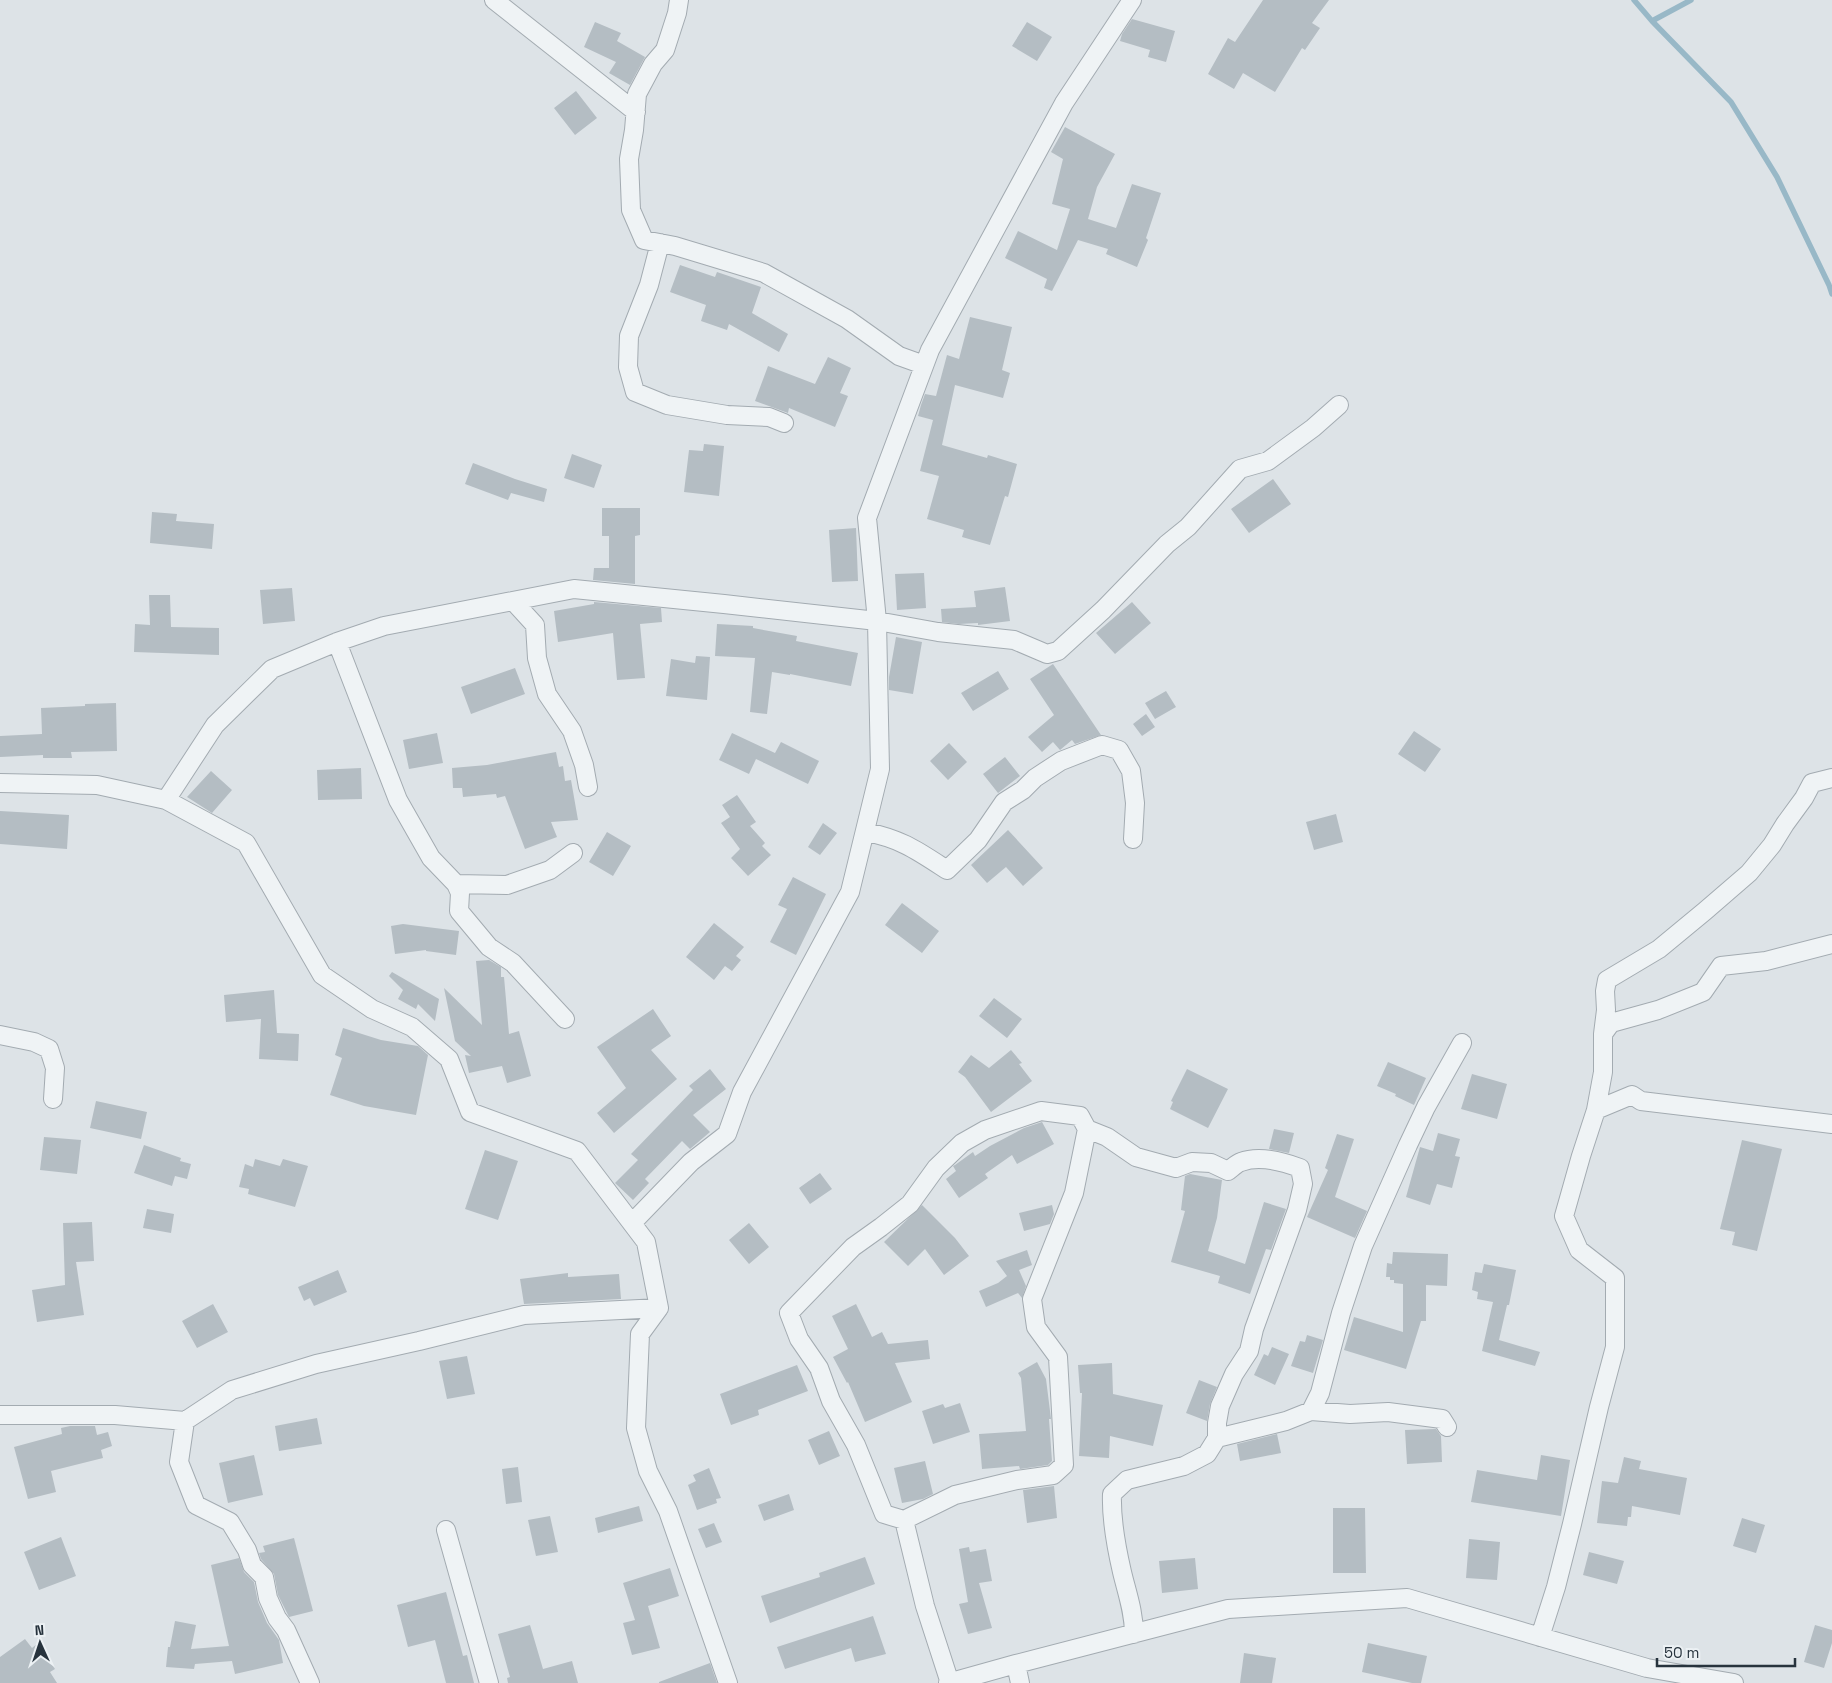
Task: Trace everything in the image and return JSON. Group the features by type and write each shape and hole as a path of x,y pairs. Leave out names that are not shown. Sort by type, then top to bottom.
{"street":[{"path":"494,0 636,112"},
{"path":"678,0 677,13 665,50 653,64 637,94 629,160 631,210 644,240 675,246 764,273 847,319 899,356 924,365"},
{"path":"632,1223 691,1162 727,1134 742,1092 850,892 880,769 877,622 867,518 930,350 1064,103 1132,0"},
{"path":"660,243 649,285 630,336 628,367 636,392 666,405 727,416 769,417 784,423"},
{"path":"166,800 215,725 272,669 337,642 384,626 574,589 877,622 938,632 1014,640 1047,654 1058,651 1103,610 1167,544 1188,527 1240,469 1268,461 1339,405"},
{"path":"513,601 535,624 537,658 547,694 572,731 584,764 588,787"},
{"path":"337,642 398,800 431,858 456,884 460,894 459,911 489,948 513,963 565,1019"},
{"path":"864,832 885,836 915,849 947,870 978,840 1004,802 1023,790 1035,778 1061,760 1102,745 1119,750 1130,771 1135,803 1133,839"},
{"path":"1540,1637 1568,1542 1615,1347 1615,1278 1579,1250 1564,1216 1596,1110 1603,1072 1603,1034 1607,980 1659,948 1700,916 1749,872 1772,845 1812,783 1832,778"},
{"path":"0,783 97,785 166,800 246,843 322,975 372,1009 412,1027 450,1059 470,1112 577,1151 646,1242 658,1308 640,1334 636,1428 648,1470 668,1512 728,1683"},
{"path":"456,884 507,885 550,870 573,854"},
{"path":"1603,1034 1611,1023 1658,1010 1703,992 1721,966 1766,961 1832,944"},
{"path":"0,1035 34,1042 48,1049 55,1068 53,1099"},
{"path":"1311,1411 1320,1393 1341,1313 1363,1246 1426,1107 1462,1043"},
{"path":"1596,1110 1632,1095 1641,1101 1832,1124"},
{"path":"1087,1129 1074,1192 1032,1299 1036,1327 1058,1357 1064,1465 1053,1474 1017,1480 955,1495 904,1520 884,1514 856,1445 831,1401 819,1368 800,1340 789,1313 853,1247 910,1204 936,1168 962,1143 985,1130 1041,1111 1080,1116 1087,1129 1107,1137 1136,1157 1176,1168 1192,1162 1211,1163 1228,1171 1241,1162 1262,1159 1283,1162 1300,1168 1303,1184 1297,1210 1254,1329 1249,1351 1234,1374 1220,1406 1217,1438 1207,1454 1184,1466 1127,1480 1112,1494 1111,1511 1115,1540 1134,1617 1134,1634"},
{"path":"0,1415 114,1415 185,1421 232,1390 316,1364 524,1316 658,1308"},
{"path":"1217,1438 1286,1422 1311,1411 1350,1414 1388,1412 1442,1418 1447,1427"},
{"path":"185,1421 179,1462 196,1505 230,1522 247,1550 252,1565 264,1578 268,1598 277,1618 286,1630 310,1683"},
{"path":"904,1520 925,1606 949,1683 1228,1609 1407,1598 1647,1668 1734,1683"},
{"path":"446,1530 489,1683"},
{"path":"1016,1664 1020,1683"}],"building":[{"path":"1263,0 1329,0 1312,23 1320,28 1305,50 1302,48 1275,92 1243,73 1234,89 1208,74 1228,38 1235,42"},
{"path":"1132,19 1175,31 1166,62 1148,57 1150,50 1120,41 1122,34"},
{"path":"595,22 621,33 617,41 645,57 630,85 609,73 616,62 584,47"},
{"path":"1027,22 1052,37 1037,61 1012,46"},
{"path":"576,91 597,118 575,135 554,108"},
{"path":"1065,127 1115,154 1097,187 1088,219 1116,228 1132,184 1161,193 1146,238 1148,240 1137,267 1106,254 1108,249 1078,240 1052,291 1044,288 1047,279 1005,258 1018,231 1057,250 1070,209 1052,204 1063,159 1051,152"},
{"path":"680,265 715,277 717,272 761,287 752,313 788,334 779,352 729,324 727,330 701,321 706,305 670,292"},
{"path":"970,317 1012,327 1002,370 1010,373 1003,398 955,385 942,445 987,458 988,455 1017,464 1008,497 1005,496 990,545 962,537 964,530 927,519 939,476 920,471 933,420 918,416 921,405 925,394 936,396 947,355 959,359"},
{"path":"828,357 851,368 840,393 848,396 835,427 789,408 788,413 755,401 768,366 815,384"},
{"path":"704,444 724,446 719,496 684,492 689,450 703,451"},
{"path":"572,454 602,465 594,488 564,478"},
{"path":"473,463 547,489 544,502 511,493 508,500 465,484"},
{"path":"1273,479 1291,504 1249,533 1231,509"},
{"path":"602,508 640,508 640,535 635,536 635,584 593,580 594,568 609,568 609,536 602,536"},
{"path":"152,512 177,514 176,521 214,524 212,549 150,543"},
{"path":"856,528 858,581 832,582 829,530"},
{"path":"924,573 926,608 897,610 895,574"},
{"path":"1005,587 1010,621 978,625 978,623 959,624 942,622 941,609 976,607 974,591"},
{"path":"292,588 295,621 263,624 260,590"},
{"path":"149,595 170,595 171,627 219,628 219,655 134,652 135,624 150,625"},
{"path":"594,602 661,608 662,622 640,624 645,678 617,680 613,633 558,642 554,611 594,604"},
{"path":"1132,602 1151,623 1115,654 1096,633"},
{"path":"717,624 753,626 753,628 797,636 796,641 858,653 851,686 772,672 767,714 750,712 755,658 715,656"},
{"path":"896,637 922,642 913,694 889,690 889,677"},
{"path":"696,656 710,657 707,700 666,696 671,659 695,663"},
{"path":"1053,664 1101,735 1075,744 1072,740 1060,750 1053,742 1042,752 1028,737 1054,715 1030,679"},
{"path":"515,668 525,694 471,714 461,687"},
{"path":"998,671 1009,689 973,711 961,693"},
{"path":"1166,691 1176,707 1155,719 1145,703"},
{"path":"116,703 117,751 71,752 72,758 43,758 43,755 0,757 0,736 42,734 41,708"},
{"path":"1146,714 1155,727 1142,736 1133,724"},
{"path":"1414,731 1441,749 1425,772 1398,754"},
{"path":"437,733 443,763 409,769 403,740"},
{"path":"732,733 775,753 781,742 819,761 808,784 756,759 749,774 719,760"},
{"path":"949,743 967,762 948,780 930,761"},
{"path":"556,752 559,767 563,766 565,781 571,780 578,820 551,822 557,837 525,849 505,796 497,798 496,794 463,797 462,788 453,788 452,768 487,765"},
{"path":"1005,757 1020,776 998,793 983,774"},
{"path":"361,768 362,799 318,800 317,770"},
{"path":"211,771 232,790 212,813 187,797"},
{"path":"737,795 756,822 750,826 765,843 762,846 771,855 748,876 731,858 740,849 721,823 730,817 722,805"},
{"path":"0,811 69,815 67,849 0,844"},
{"path":"1336,814 1343,842 1314,850 1306,822"},
{"path":"823,823 837,833 820,855 808,847"},
{"path":"1008,830 1043,868 1023,886 1006,867 987,883 971,865"},
{"path":"607,832 631,846 613,876 589,862"},
{"path":"793,877 826,894 796,955 770,942 787,909 778,905"},
{"path":"902,903 939,931 922,953 885,925"},
{"path":"714,923 744,947 736,956 741,960 732,971 725,966 714,980 686,957"},
{"path":"403,924 459,931 456,955 426,950 395,954 391,926"},
{"path":"489,960 501,967 501,977 504,977 509,1034 519,1031 531,1076 507,1083 502,1066 469,1073 465,1055 471,1056 455,1041 444,988 482,1025 476,961"},
{"path":"392,972 439,999 435,1021 418,1004 416,1009 398,999 403,990 389,976"},
{"path":"274,990 277,1033 299,1034 298,1061 259,1059 261,1019 226,1022 224,995"},
{"path":"994,998 1022,1019 1007,1038 979,1016"},
{"path":"653,1009 671,1036 651,1050 677,1079 614,1133 597,1113 626,1088 597,1047"},
{"path":"343,1028 381,1040 418,1046 428,1055 416,1115 364,1106 330,1095 342,1058 335,1055"},
{"path":"1011,1050 1022,1063 1019,1064 1032,1081 991,1112 965,1077 958,1072 971,1055 989,1068"},
{"path":"1388,1062 1426,1078 1414,1105 1395,1096 1396,1094 1377,1086"},
{"path":"710,1069 726,1089 693,1115 710,1132 690,1149 682,1141 645,1179 649,1183 633,1200 615,1183 638,1160 631,1154 693,1090 689,1086"},
{"path":"1187,1069 1228,1089 1208,1128 1170,1109 1173,1102 1171,1101"},
{"path":"1472,1074 1507,1084 1497,1119 1461,1109"},
{"path":"96,1101 147,1112 141,1139 90,1128"},
{"path":"1042,1122 1054,1144 1017,1164 1012,1155 985,1174 988,1178 959,1198 946,1179 956,1171 953,1166 973,1152 975,1156 1024,1128"},
{"path":"1274,1129 1294,1133 1289,1153 1269,1149"},
{"path":"1438,1133 1460,1139 1455,1156 1460,1157 1452,1188 1437,1184 1430,1205 1406,1197 1420,1147 1433,1151"},
{"path":"1337,1134 1354,1139 1335,1197 1367,1211 1355,1238 1307,1217 1328,1170 1325,1168"},
{"path":"44,1137 81,1140 77,1174 40,1170"},
{"path":"1742,1140 1782,1149 1757,1251 1732,1245 1735,1232 1720,1229"},
{"path":"144,1145 181,1158 180,1161 191,1164 187,1179 175,1176 172,1186 134,1173"},
{"path":"485,1150 518,1161 498,1220 465,1209"},
{"path":"255,1159 280,1166 283,1159 308,1166 295,1207 248,1194 249,1189 239,1187 245,1164 253,1167"},
{"path":"820,1173 832,1189 810,1204 799,1188"},
{"path":"1190,1174 1222,1180 1217,1218 1208,1251 1245,1264 1264,1202 1286,1209 1271,1250 1266,1249 1250,1294 1218,1283 1220,1276 1171,1262 1185,1211 1181,1210 1185,1176"},
{"path":"922,1205 955,1238 969,1256 944,1275 925,1249 908,1266 884,1242"},
{"path":"1052,1205 1054,1214 1050,1224 1024,1231 1019,1213"},
{"path":"147,1209 174,1214 171,1233 143,1228"},
{"path":"92,1222 94,1261 76,1262 84,1315 37,1322 32,1290 65,1285 63,1223"},
{"path":"749,1223 769,1247 749,1264 729,1240"},
{"path":"1027,1250 1032,1265 1019,1270 1026,1286 1022,1298 1018,1293 986,1307 979,1291 998,1283 1007,1276 996,1261"},
{"path":"1393,1252 1448,1254 1447,1286 1426,1285 1426,1321 1421,1321 1406,1369 1344,1350 1354,1317 1403,1332 1403,1284 1394,1283 1394,1280 1390,1280 1390,1277 1386,1277 1387,1263 1392,1264"},
{"path":"1484,1264 1516,1270 1499,1340 1540,1352 1535,1366 1482,1351 1493,1302 1477,1299 1478,1292 1472,1290 1475,1272 1482,1273"},
{"path":"338,1270 347,1292 314,1306 310,1298 304,1301 298,1287"},
{"path":"568,1273 568,1277 619,1274 621,1299 524,1304 520,1279"},
{"path":"213,1304 228,1332 197,1348 182,1321"},
{"path":"856,1304 872,1337 882,1332 888,1344 928,1340 930,1359 895,1363 912,1402 865,1422 848,1382 833,1357 848,1349 832,1316"},
{"path":"1307,1335 1323,1340 1313,1373 1291,1366 1300,1341 1305,1342"},
{"path":"1272,1347 1289,1354 1275,1385 1254,1375 1264,1354 1268,1356"},
{"path":"467,1356 475,1394 447,1399 439,1361"},
{"path":"1037,1362 1046,1379 1051,1419 1049,1419 1052,1461 1048,1465 1020,1469 1019,1466 982,1469 979,1434 1026,1431 1021,1378 1018,1373"},
{"path":"1112,1363 1113,1394 1163,1405 1153,1446 1110,1436 1109,1458 1079,1456 1082,1393 1080,1393 1078,1365"},
{"path":"797,1365 808,1391 758,1410 759,1415 731,1425 720,1394"},
{"path":"1199,1380 1217,1387 1210,1404 1207,1421 1186,1413"},
{"path":"960,1403 970,1432 933,1444 922,1411 943,1404 945,1408"},
{"path":"317,1418 322,1444 279,1451 275,1426"},
{"path":"95,1426 97,1435 108,1432 112,1446 101,1450 103,1458 51,1471 56,1492 28,1499 14,1447 62,1434 61,1428"},
{"path":"1436,1429 1441,1436 1442,1462 1407,1464 1405,1430"},
{"path":"829,1431 840,1456 819,1465 808,1440"},
{"path":"1277,1434 1281,1453 1240,1461 1237,1444"},
{"path":"254,1455 263,1495 228,1503 219,1463"},
{"path":"1541,1455 1570,1460 1561,1516 1471,1502 1477,1470 1537,1480"},
{"path":"1624,1457 1641,1461 1639,1469 1687,1478 1680,1515 1632,1506 1631,1517 1628,1517 1627,1526 1597,1523 1602,1481 1618,1483"},
{"path":"925,1461 933,1494 923,1499 902,1503 894,1468"},
{"path":"518,1467 522,1502 506,1504 502,1469"},
{"path":"709,1468 721,1498 716,1499 717,1503 697,1510 688,1485 696,1481 693,1475"},
{"path":"1054,1486 1057,1518 1027,1523 1023,1490"},
{"path":"789,1494 794,1510 764,1521 758,1505"},
{"path":"639,1506 643,1521 598,1533 595,1518"},
{"path":"1333,1508 1365,1508 1366,1573 1333,1573"},
{"path":"550,1516 558,1552 536,1556 528,1520"},
{"path":"1742,1518 1765,1525 1756,1553 1733,1546"},
{"path":"714,1523 722,1542 706,1548 698,1529"},
{"path":"61,1537 76,1576 39,1590 24,1552"},
{"path":"294,1538 313,1611 289,1617 278,1595 274,1574 261,1559 259,1553 265,1552 263,1546"},
{"path":"1469,1539 1500,1542 1497,1580 1466,1578"},
{"path":"969,1547 970,1552 986,1549 992,1581 979,1583 992,1628 968,1634 959,1604 968,1602 959,1549"},
{"path":"1589,1552 1624,1561 1617,1584 1583,1575"},
{"path":"865,1557 875,1584 770,1623 761,1596 820,1577 819,1573"},
{"path":"239,1558 244,1572 254,1582 258,1602 267,1623 279,1640 283,1663 235,1674 232,1661 195,1664 194,1669 166,1667 168,1647 170,1647 175,1621 196,1625 191,1649 229,1646 211,1565"},
{"path":"1195,1558 1198,1589 1162,1593 1159,1561"},
{"path":"670,1568 679,1596 648,1606 660,1648 632,1655 623,1623 635,1620 623,1583"},
{"path":"446,1592 463,1656 467,1655 474,1683 446,1683 435,1640 408,1647 397,1605"},
{"path":"873,1616 886,1654 855,1662 851,1648 785,1669 777,1647"},
{"path":"530,1625 543,1669 572,1661 578,1683 508,1683 507,1678 510,1677 498,1634"},
{"path":"1815,1625 1832,1630 1832,1643 1824,1668 1804,1662"},
{"path":"25,1639 32,1648 37,1644 55,1669 50,1672 57,1683 0,1683 0,1657"},
{"path":"1368,1643 1427,1656 1421,1683 1412,1683 1362,1672"},
{"path":"1244,1653 1276,1658 1272,1683 1240,1683"},
{"path":"710,1663 717,1683 659,1683 659,1682"}],"waterway":[{"path":"1634,0 1731,102 1777,177 1832,294"},
{"path":"1652,21 1691,0"}]}
